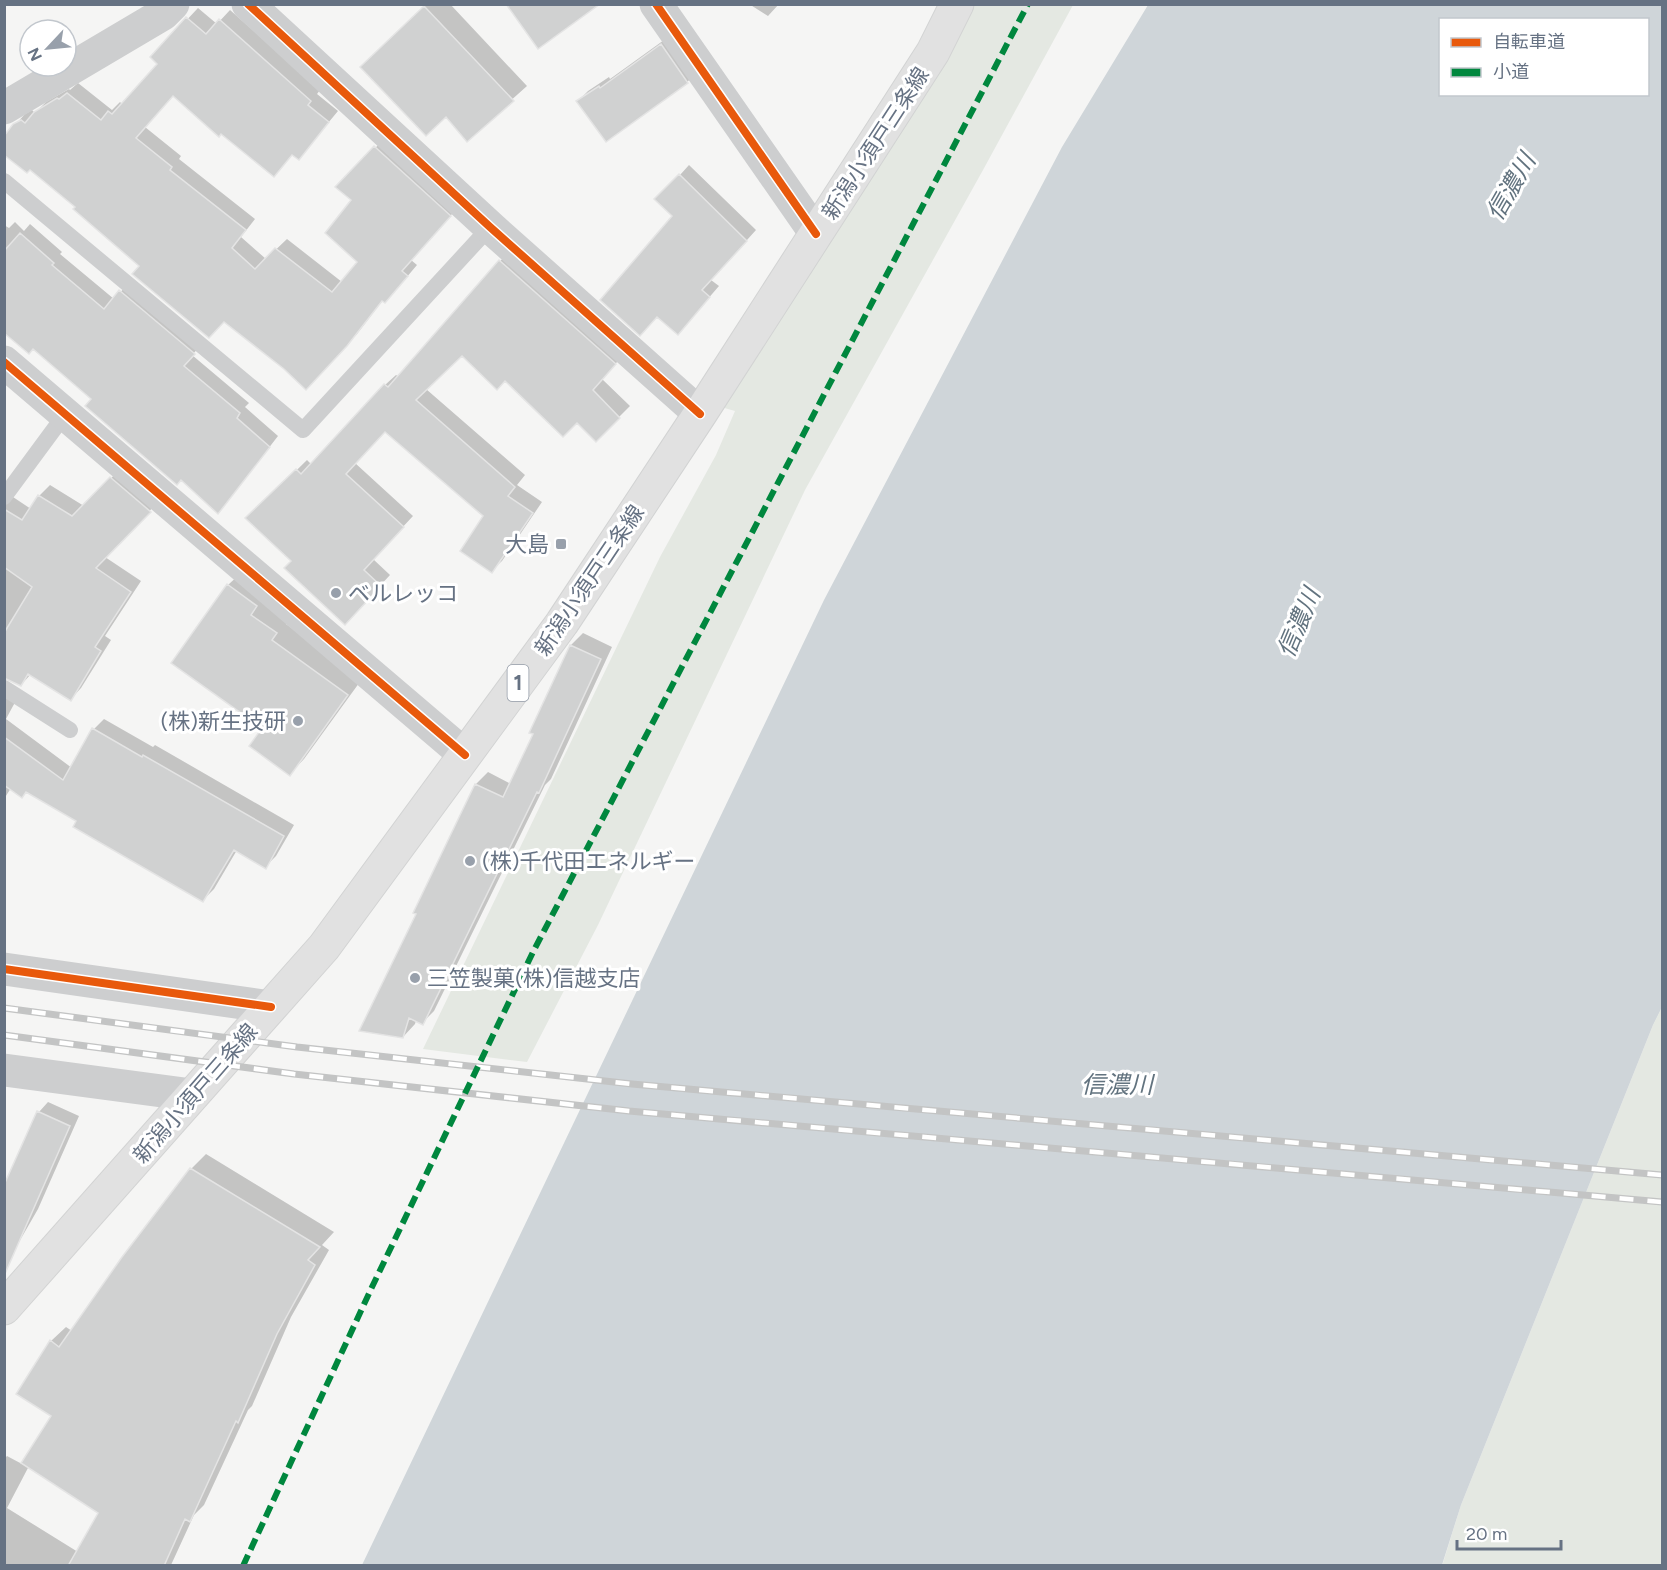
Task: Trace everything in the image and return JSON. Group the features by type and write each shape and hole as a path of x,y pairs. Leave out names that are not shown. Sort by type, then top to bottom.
{"main road":[{"name":"新潟小須戸三条線","path":"4,1308 324,947 562,623 700,414 933,52 957,4"}],"street":[{"path":"4,108 163,14 173,4"},
{"path":"248,4 490,227 700,414"},
{"path":"656,4 816,234"},
{"path":"4,362 465,755"},
{"path":"4,969 271,1007"},
{"path":"4,1070 192,1095"}],"lane":[{"path":"4,181 303,430 490,227"},
{"path":"4,497 66,413"},
{"path":"4,688 70,730"}],"shaded area":[{"path":"966,5 1073,5 805,490 598,925 527,1062 423,1049 660,557 716,455 735,411 721,407"},
{"path":"1662,1007 1662,1565 1442,1566 1461,1505"}],"water":[{"name":"信濃川","path":"1148,5 1662,5 1662,1007 1461,1505 1442,1565 362,1565 824,600 1062,147"}],"building":[{"path":"506,4 600,4 538,49"},
{"path":"424,6 514,101 467,142 446,117 426,136 360,67"},
{"path":"186,17 206,34 219,19 311,101 308,105 329,122 299,160 292,155 274,177 221,134 219,137 173,96 136,138 172,167 170,170 246,230 232,248 255,269 275,248 332,292 357,262 325,233 351,200 335,187 374,146 451,216 402,271 408,276 385,303 382,301 347,346 306,390 284,369 224,322 209,338 132,274 139,266 73,209 75,207 30,170 27,173 4,155 4,136 13,124 21,120 25,123 34,112 67,93 101,120 108,111 112,114 157,64 150,57"},
{"path":"661,44 688,83 606,142 576,101 599,86 600,88"},
{"path":"679,174 747,241 702,290 710,297 678,335 657,317 640,336 600,300 672,216 654,199"},
{"path":"20,233 54,263 52,265 104,309 119,290 195,354 184,366 240,413 237,418 270,447 218,514 181,480 177,485 85,406 91,399 33,349 29,354 4,333 4,251"},
{"path":"499,260 616,364 593,390 620,418 596,442 577,423 563,437 505,381 497,390 462,356 416,400 515,487 508,496 533,513 492,573 460,551 483,516 385,432 346,474 404,527 364,570 381,586 345,625 284,568 291,561 245,518 296,469 301,474 384,384 388,387"},
{"path":"110,477 151,512 96,568 131,592 95,647 101,651 71,701 28,674 21,686 4,678 4,633 32,587 4,567 4,509 22,520 38,495 72,516"},
{"path":"227,584 257,606 251,615 277,633 272,640 348,695 290,776 249,746 262,728 171,663"},
{"path":"570,645 601,659 539,793 537,792 423,1025 409,1018 403,1038 359,1031 416,914 413,913 475,784 503,797 533,734 529,733"},
{"path":"92,728 284,836 266,869 234,850 203,902 73,827 76,821 26,792 22,798 4,785 4,737 63,780"},
{"path":"37,1111 70,1126 4,1276 4,1185"},
{"path":"190,1168 320,1247 308,1260 315,1265 277,1334 238,1423 236,1421 190,1522 185,1519 164,1566 68,1566 98,1513 21,1463 51,1416 16,1394 50,1340 59,1347 122,1257"}],"railway":[{"path":"4,1008 297,1047 632,1084 1662,1175"},
{"path":"4,1035 294,1074 629,1111 1662,1202"}],"marked path":[{"path":"243,1566 372,1287 533,952 1028,4"}],"cycle path":[{"path":"248,4 490,227 700,414"},
{"path":"656,4 816,234"},
{"path":"4,362 465,755"},
{"path":"4,969 271,1007"}],"place":[{"name":"大島","path":"561,544"},
{"name":"ベルレッコ","path":"336,593"},
{"name":"(株)新生技研","path":"298,721"},
{"name":"(株)千代田エネルギー","path":"470,861"},
{"name":"三笠製菓(株)信越支店","path":"415,978"}]}
